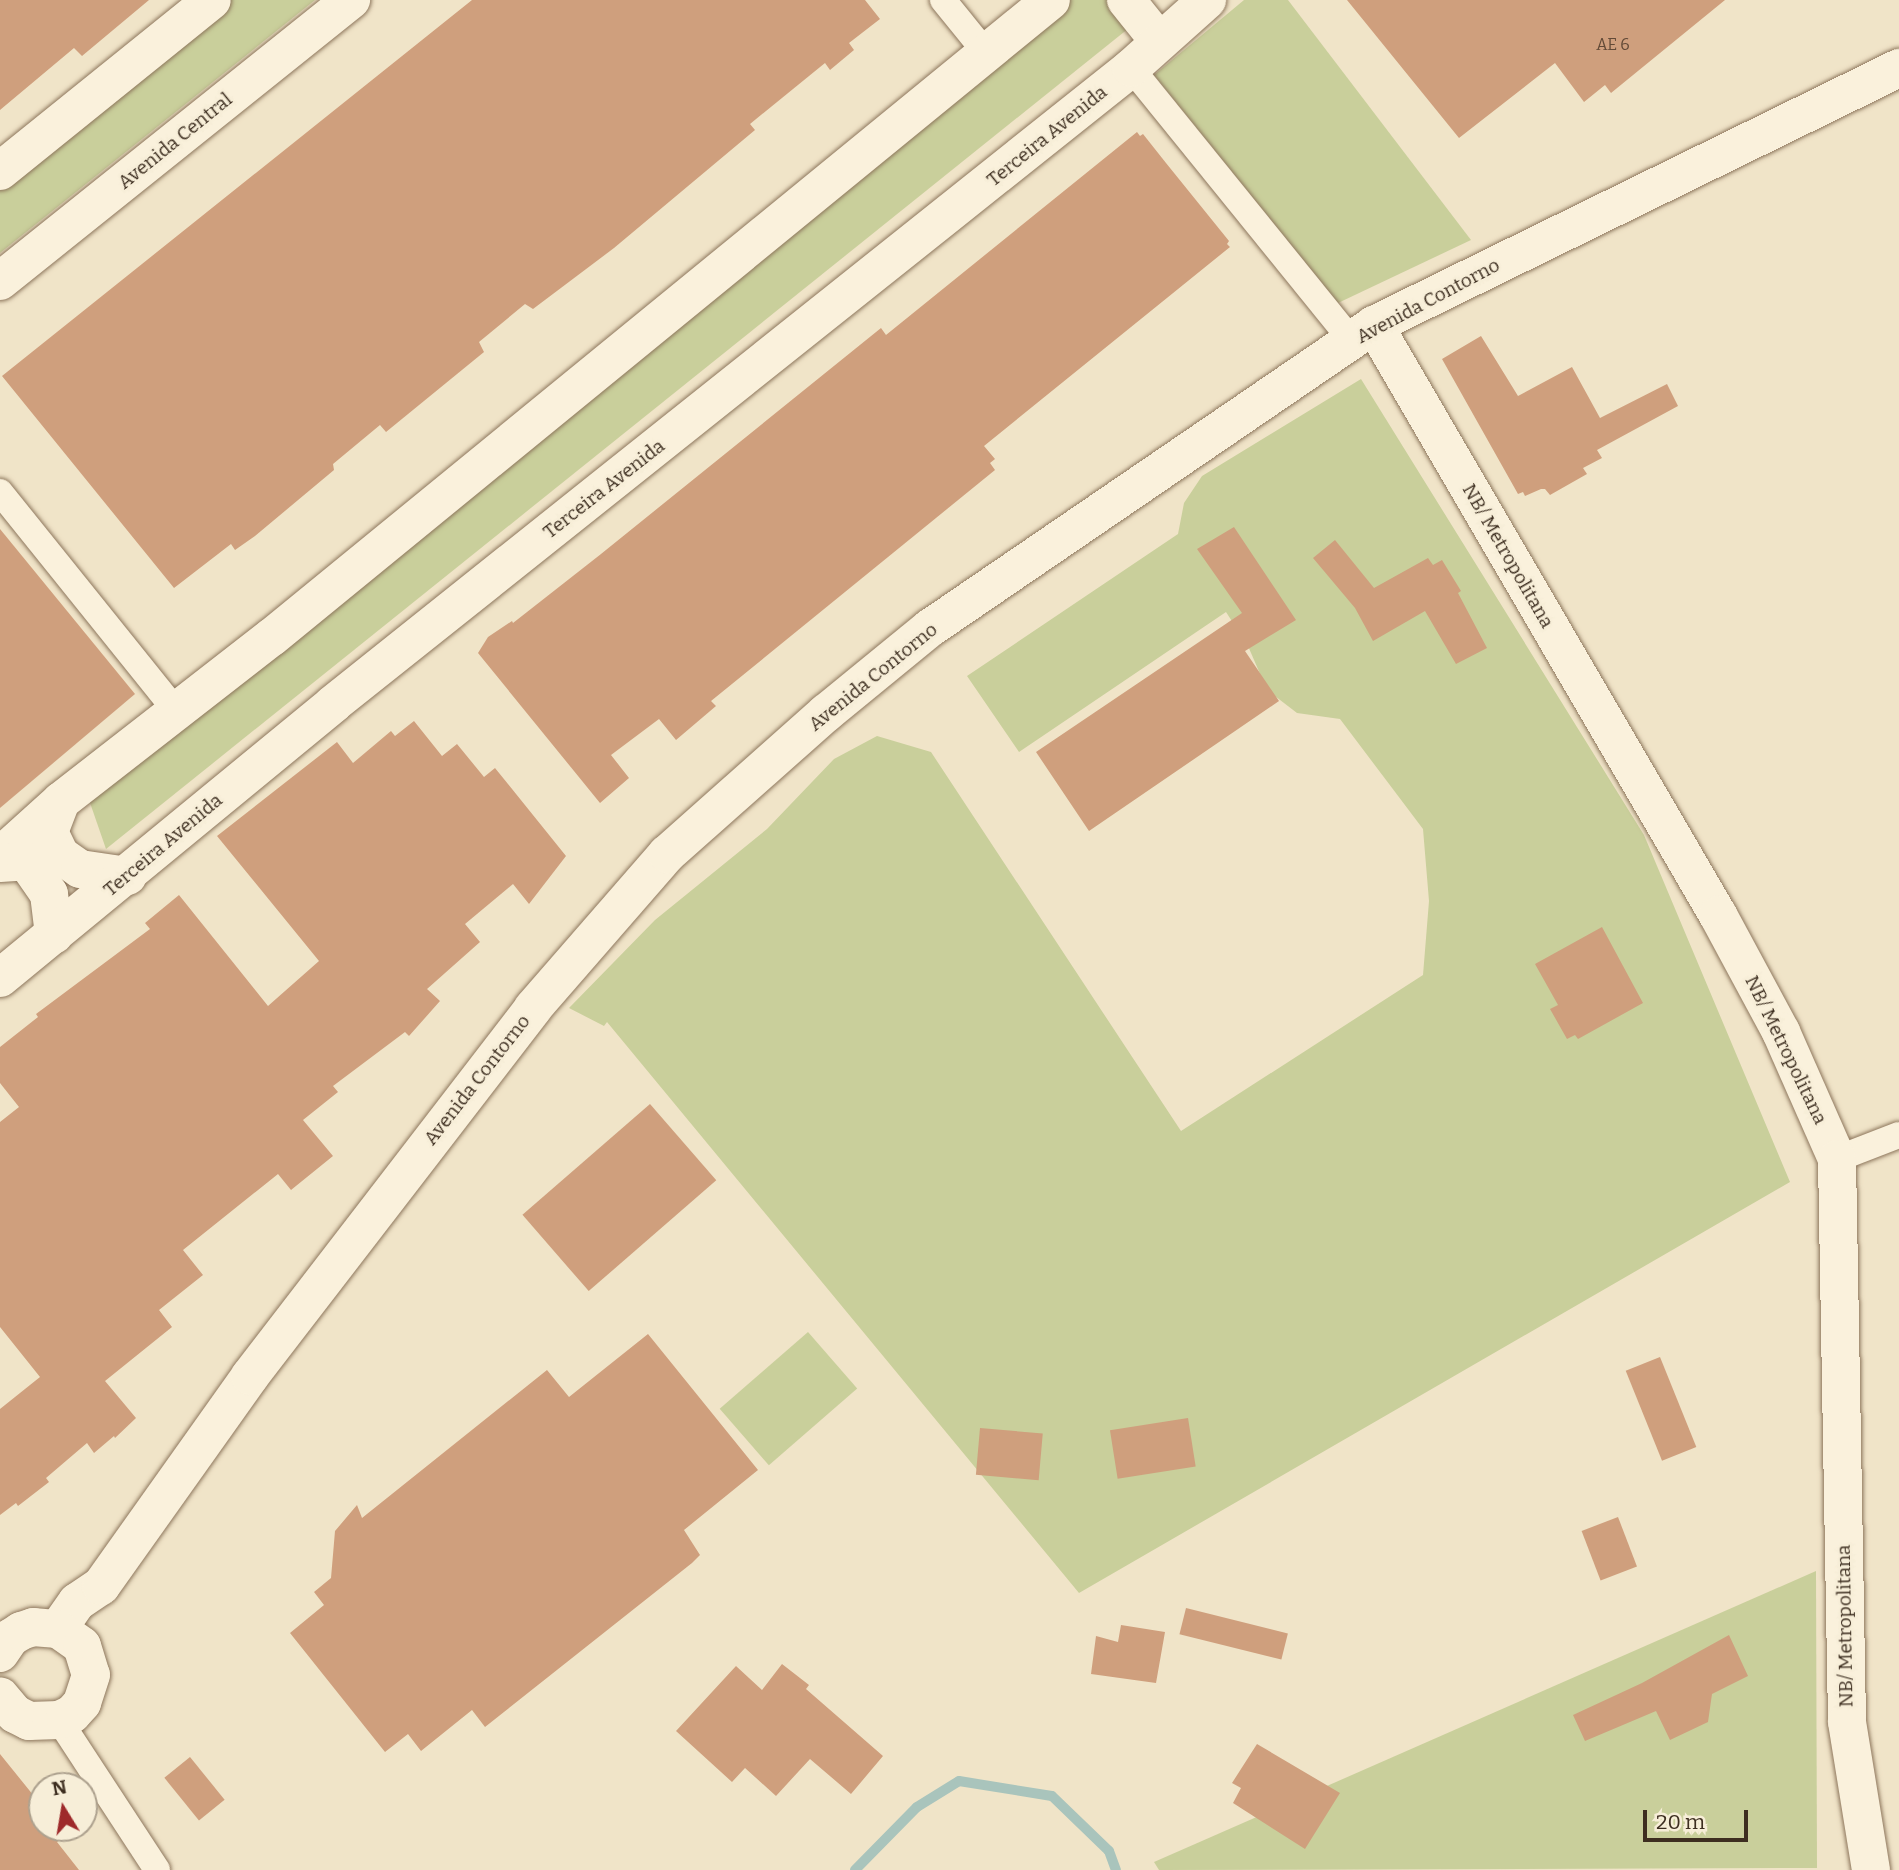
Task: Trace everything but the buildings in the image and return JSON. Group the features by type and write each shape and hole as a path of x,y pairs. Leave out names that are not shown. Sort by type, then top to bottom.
{"street":[{"path":"0,171 212,0"},
{"name":"Avenida Central","path":"0,281 351,0"},
{"path":"943,0 986,53"},
{"path":"0,856 61,801 272,637 1051,0"},
{"path":"1126,0 1159,41"},
{"name":"Terceira Avenida","path":"0,978 333,704 1131,68 1198,3"},
{"path":"1131,68 1363,333"},
{"name":"Avenida Contorno","path":"23,1639 97,1617 101,1586 250,1376 533,1008 667,854 826,713 930,628 1363,333 1899,68"},
{"name":"NB/ Metropolitana","path":"1363,333 1718,915 1781,1032 1837,1159 1847,1722 1871,1870"},
{"path":"0,492 176,711"},
{"path":"61,801 49,832 60,855 80,869 127,876"},
{"path":"0,863 26,861 49,894 54,935"},
{"path":"1837,1159 1899,1135"},
{"path":"0,1696 15,1714 29,1721 58,1720 72,1714 88,1689 91,1675 23,1639"},
{"path":"58,1720 157,1870"}],"green space":[{"path":"224,0 315,0 0,253 0,181"},
{"path":"1057,0 1113,0 1134,24 106,849 88,797"},
{"path":"1244,0 1288,0 1471,240 1338,303 1154,75"},
{"path":"1361,379 1644,835 1790,1182 1079,1593 607,1022 604,1026 569,1008 655,920 767,829 834,759 877,736 931,752 1181,1131 1423,975 1429,901 1423,829 1340,719 1297,713 1267,690 1248,646 1226,612 1019,752 967,676 1178,534 1184,503 1202,476"},
{"path":"808,1332 857,1389 769,1465 720,1409"},
{"path":"1816,1571 1817,1868 1159,1870 1154,1862"}],"waterway":[{"path":"855,1870 917,1807 959,1781 1052,1796 1109,1851 1116,1870"}]}
